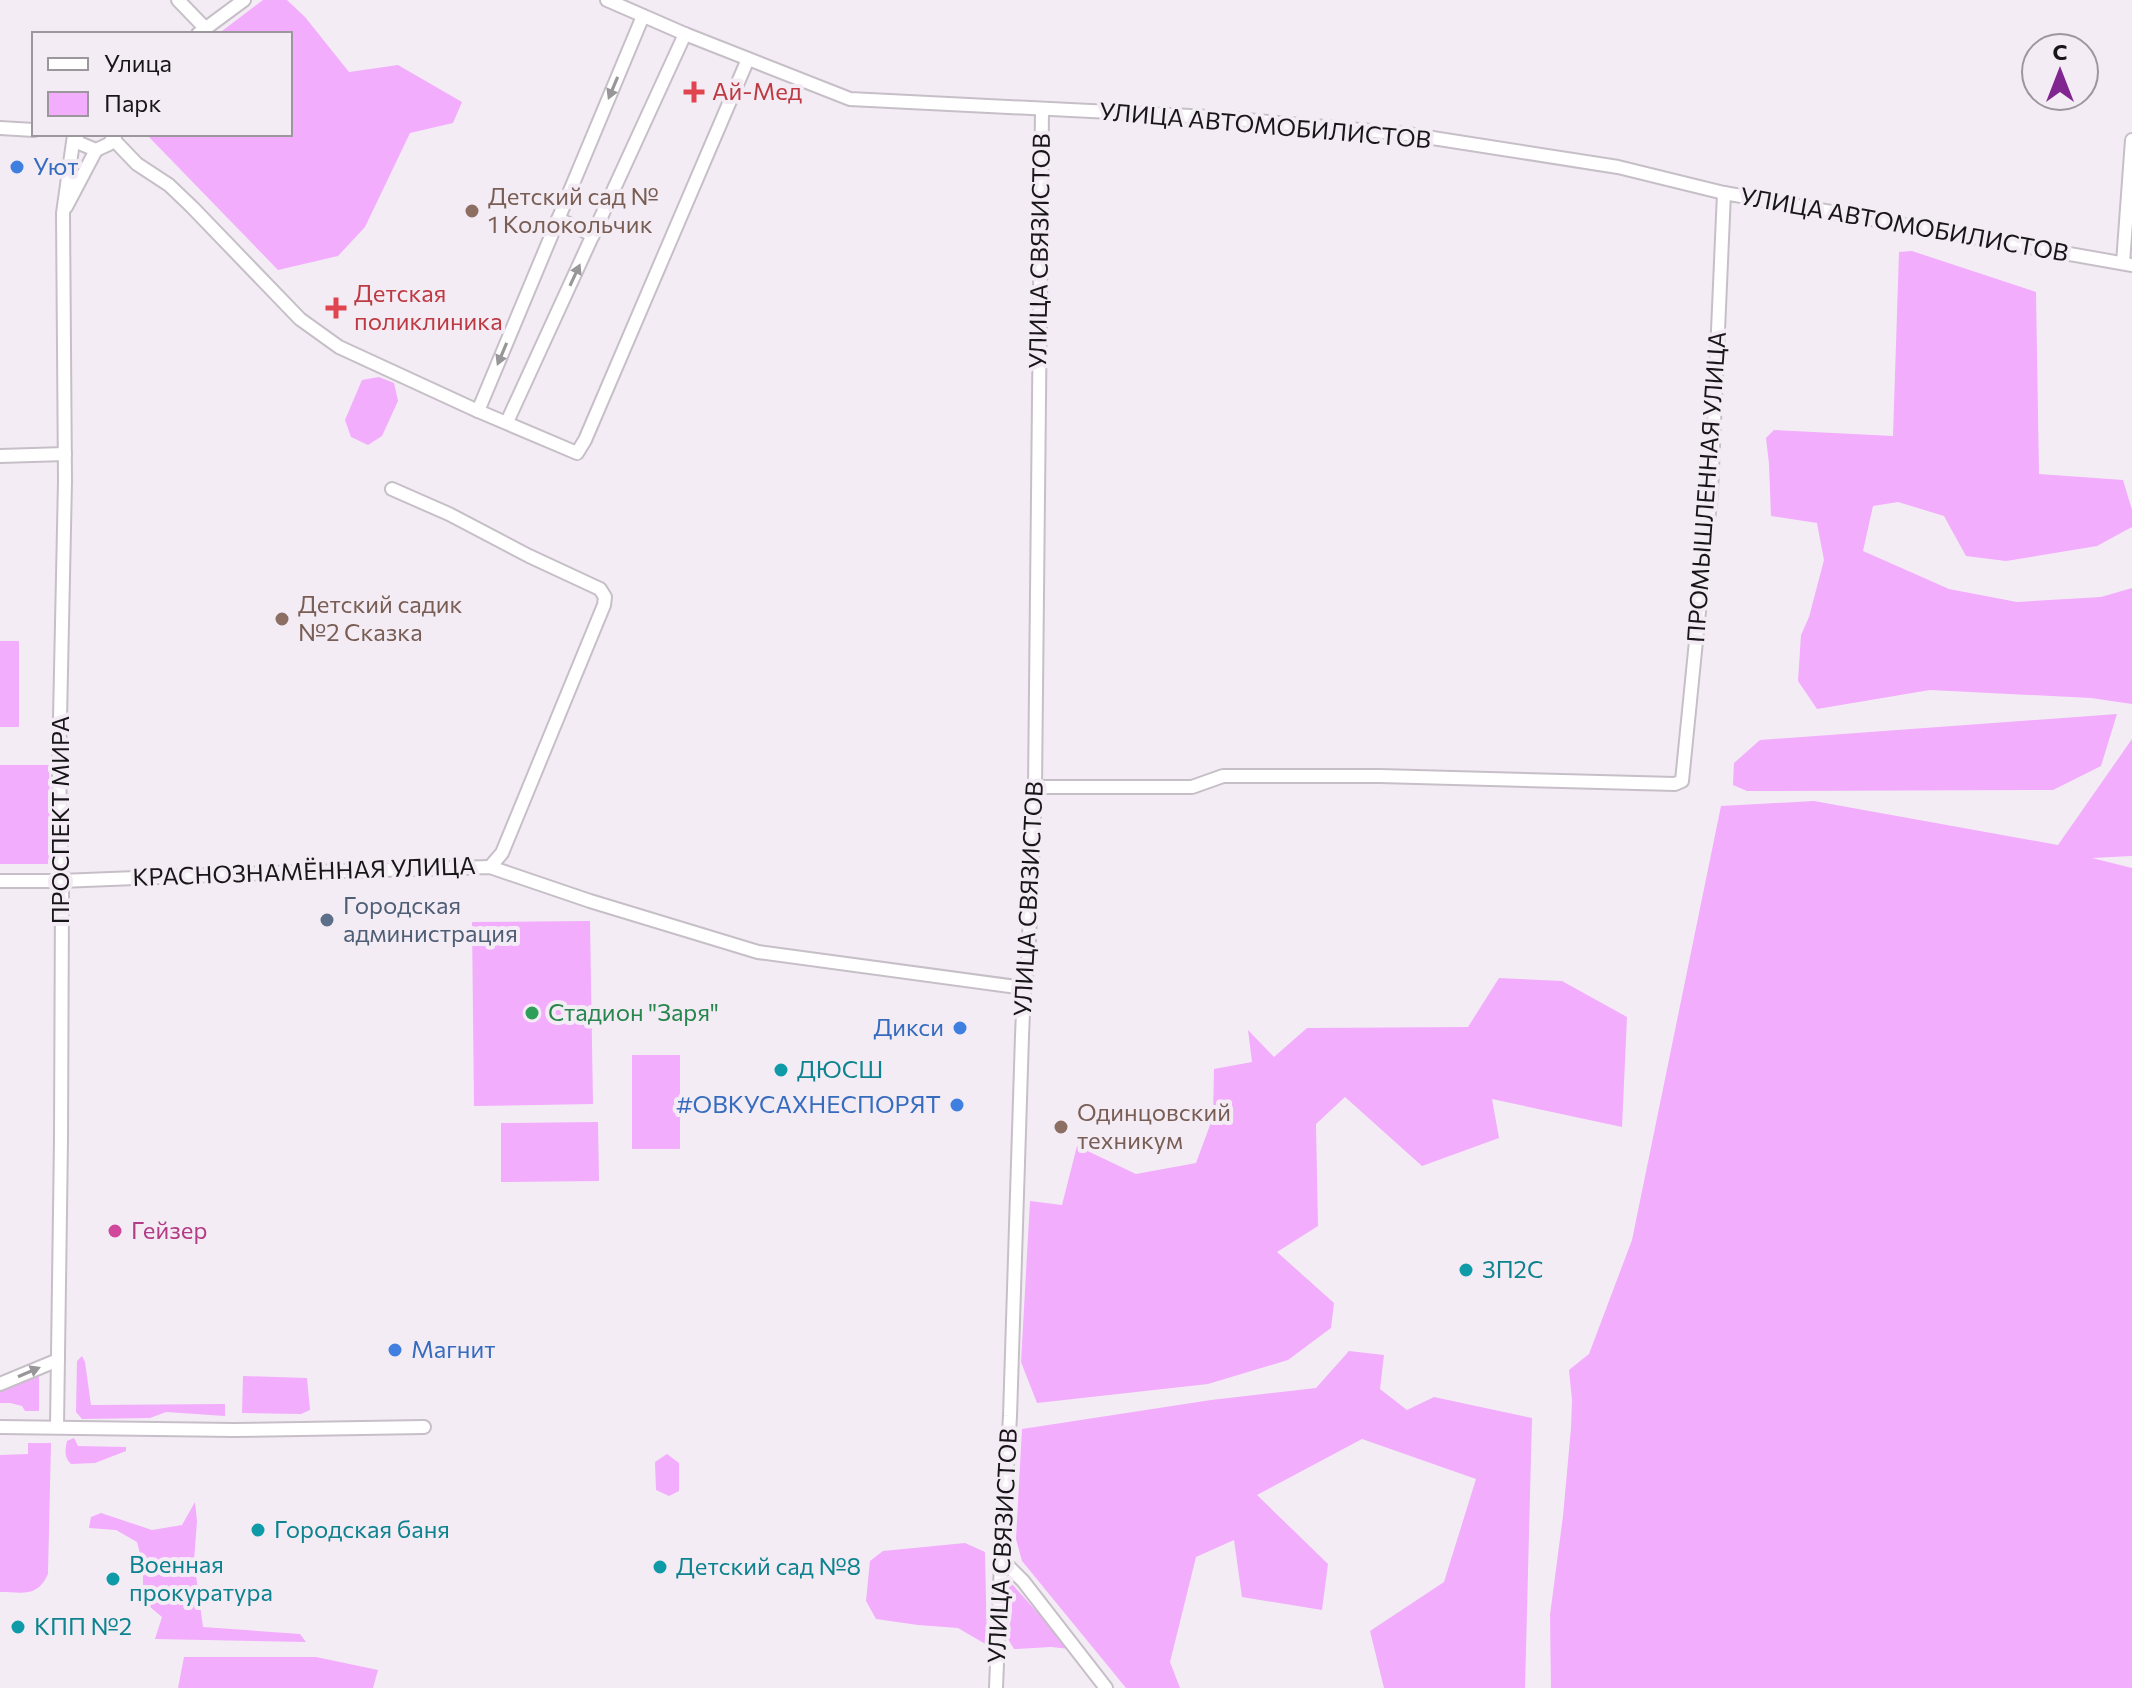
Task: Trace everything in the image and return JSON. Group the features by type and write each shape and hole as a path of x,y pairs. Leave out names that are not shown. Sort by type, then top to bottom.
{"street":[{"path":"178,0 202,31 244,0"},
{"name":"УЛИЦА АВТОМОБИЛИСТОВ","path":"607,0 850,99 1210,117 1407,134 1618,167 1724,193 2128,264 2132,140"},
{"path":"478,411 643,16"},
{"path":"507,422 685,34"},
{"path":"75,136 79,143 96,150 109,144 114,137 137,164 169,185 192,207 300,319 339,347 577,453 748,59"},
{"name":"УЛИЦА СВЯЗИСТОВ","path":"996,1688 1035,787 1042,110"},
{"path":"18,128 32,124"},
{"path":"0,128 32,130"},
{"name":"ПРОСПЕКТ МИРА","path":"57,1427 62,896 59,766 65,454 63,213 74,136"},
{"name":"ПРОСПЕКТ МИРА","path":"63,213 96,150"},
{"name":"ПРОМЫШЛЕННАЯ УЛИЦА","path":"1035,787 1192,787 1223,776 1380,776 1675,784 1682,781 1711,491 1724,193"},
{"path":"558,219 593,235"},
{"path":"0,456 65,454"},
{"path":"392,489 600,589 605,597 502,853 490,867"},
{"name":"КРАСНОЗНАМЁННАЯ УЛИЦА","path":"0,881 490,867 604,906 758,952 1024,988"},
{"path":"0,1384 58,1360"},
{"path":"0,1427 234,1430 424,1427"},
{"path":"1001,1563 1023,1581 1106,1688"}],"green space":[{"path":"263,0 287,0 305,17 349,72 398,65 462,102 453,123 410,133 365,227 338,256 278,270 148,136 292,136 292,32 221,32"},
{"path":"1912,251 2036,292 2039,474 2123,480 2132,510 2132,527 2097,546 2006,561 1966,556 1944,516 1898,502 1873,506 1863,551 1949,589 2017,602 2101,597 2132,588 2132,704 2091,698 1930,690 1817,709 1798,681 1801,635 1824,560 1817,523 1771,516 1766,438 1774,430 1893,436 1899,252"},
{"path":"379,377 394,383 398,401 382,436 368,445 351,437 345,420 362,380"},
{"path":"0,641 19,641 19,727 0,727"},
{"path":"2117,714 2101,766 2053,790 1747,791 1733,785 1734,763 1760,740"},
{"path":"2132,739 2132,856 2092,858 2132,868 2132,1688 1551,1688 1550,1615 1571,1428 1569,1370 1589,1354 1632,1240 1721,806 1814,801 2058,845"},
{"path":"0,765 49,765 52,864 0,864"},
{"name":"Стадион \"Заря\"","path":"590,921 593,1104 474,1106 472,922"},
{"path":"1499,978 1562,981 1627,1017 1622,1127 1492,1099 1499,1138 1422,1166 1345,1097 1316,1124 1318,1226 1277,1252 1334,1303 1331,1328 1288,1360 1208,1384 1037,1403 1021,1362 1030,1201 1062,1205 1077,1146 1136,1174 1196,1163 1213,1117 1214,1069 1252,1062 1248,1030 1274,1057 1307,1028 1468,1027"},
{"path":"632,1055 680,1055 680,1149 632,1149"},
{"path":"598,1122 599,1181 501,1182 501,1123"},
{"path":"1349,1351 1384,1355 1380,1389 1407,1410 1434,1397 1532,1418 1525,1688 1384,1688 1370,1631 1444,1582 1476,1479 1362,1439 1257,1495 1328,1564 1322,1610 1242,1597 1234,1540 1196,1557 1170,1662 1180,1688 1126,1688 1022,1561 1016,1539 1022,1429 1211,1400 1316,1388"},
{"path":"82,1356 91,1405 225,1404 225,1416 166,1412 150,1418 82,1419 76,1412 77,1361"},
{"path":"39,1375 39,1411 25,1411 22,1406 0,1403 0,1391"},
{"path":"243,1376 307,1378 310,1410 301,1414 242,1413"},
{"path":"74,1438 78,1446 126,1447 126,1451 95,1463 71,1464 66,1448 67,1441"},
{"path":"28,1443 51,1443 48,1574 34,1590 0,1592 0,1455 28,1454"},
{"path":"667,1454 679,1463 679,1491 669,1496 656,1490 655,1462"},
{"path":"195,1502 194,1561 203,1627 300,1634 306,1642 155,1639 162,1617 143,1601 143,1565 137,1542 116,1530 89,1528 91,1517 101,1513 152,1530 182,1525"},
{"path":"965,1543 985,1552 987,1645 958,1628 876,1619 866,1601 870,1561 883,1551"},
{"path":"1012,1584 1070,1649 1014,1649 1008,1639 1012,1610 1008,1589"},
{"path":"184,1657 316,1657 378,1670 373,1688 178,1688"}],"place":[{"name":"Ай-Мед","path":"694,92"},
{"name":"Уют","path":"17,167"},
{"name":"Детский сад № 1 Колокольчик","path":"472,211"},
{"name":"Детская поликлиника","path":"336,308"},
{"name":"Детский садик №2 Сказка","path":"282,619"},
{"name":"Городская администрация","path":"327,920"},
{"name":"Стадион \"Заря\"","path":"532,1013"},
{"name":"Дикси","path":"960,1028"},
{"name":"ДЮСШ","path":"781,1070"},
{"name":"#ОВКУСАХНЕСПОРЯТ","path":"957,1105"},
{"name":"Одинцовский техникум","path":"1061,1127"},
{"name":"Гейзер","path":"115,1231"},
{"name":"3П2С","path":"1466,1270"},
{"name":"Магнит","path":"395,1350"},
{"name":"Городская баня","path":"258,1530"},
{"name":"Детский сад №8","path":"660,1567"},
{"name":"Военная прокуратура","path":"113,1579"},
{"name":"КПП №2","path":"18,1627"}]}
